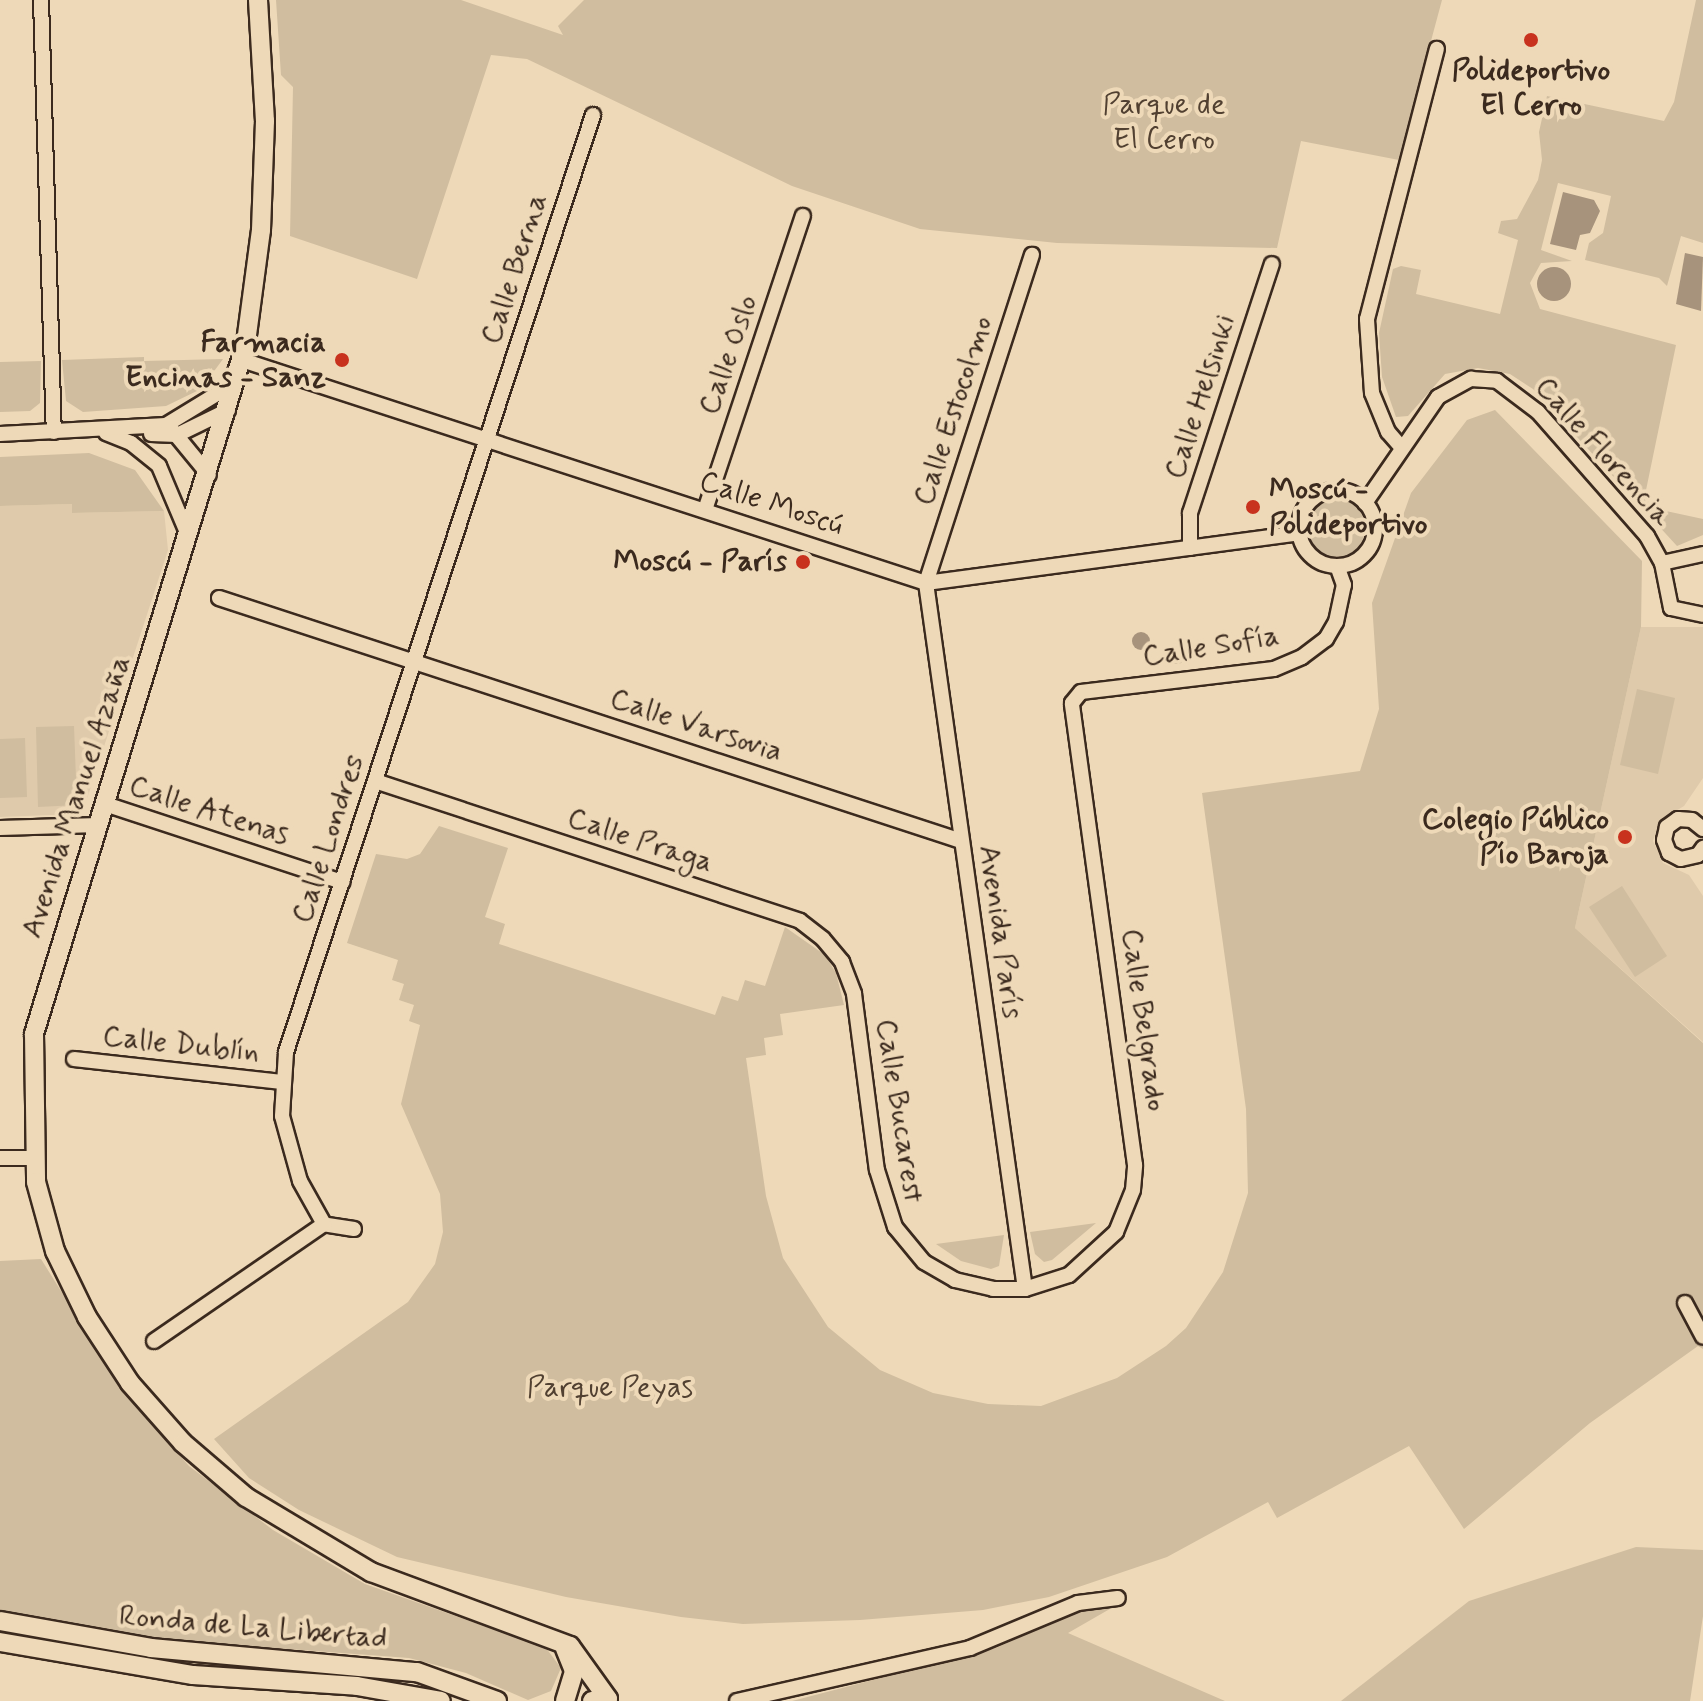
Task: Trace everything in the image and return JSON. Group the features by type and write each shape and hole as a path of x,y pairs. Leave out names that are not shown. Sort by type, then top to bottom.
{"street":[{"path":"41,0 54,432"},
{"name":"Avenida Manuel Azaña","path":"258,0 265,121 261,230 242,360 34,1034 34,1158 44,1214 69,1283 130,1383 183,1443 246,1497 371,1572 450,1605 556,1638 594,1674 608,1700"},
{"path":"1402,448 1388,432 1372,393 1367,319 1437,49"},
{"name":"Calle Berna","path":"487,440 593,115"},
{"name":"Calle Oslo","path":"705,510 803,216"},
{"name":"Calle Estocolmo","path":"926,583 1032,255"},
{"name":"Calle Helsinki","path":"1190,548 1190,513 1272,264"},
{"path":"172,430 225,389 242,360"},
{"name":"Calle Moscú","path":"242,360 926,583 1299,533"},
{"name":"Calle Florencia","path":"1365,503 1448,388 1471,379 1497,381 1538,412 1647,536 1662,563 1671,608 1703,615"},
{"path":"0,434 172,430 228,410"},
{"path":"98,430 131,443 159,466 181,508 189,539"},
{"path":"172,430 209,475"},
{"name":"Calle Londres","path":"324,1224 300,1181 288,1146 282,1082 286,1052 487,440"},
{"path":"1343,490 1365,503 1374,520 1371,544 1355,561 1337,566 1312,557 1299,533 1304,509 1325,492 1343,490"},
{"path":"1662,563 1703,554"},
{"name":"Calle Sofía","path":"1072,703 1081,692 1274,669 1302,657 1326,639 1336,622 1344,585 1337,566"},
{"name":"Avenida París","path":"926,583 1025,1289"},
{"name":"Calle Varsovia","path":"219,598 961,841"},
{"name":"Calle Belgrado","path":"1025,1289 1069,1275 1116,1232 1133,1190 1135,1165 1072,703"},
{"name":"Calle Praga","path":"375,781 800,921 842,962 854,994"},
{"name":"Calle Atenas","path":"105,804 342,882"},
{"path":"1701,822 1678,819 1667,827 1664,840 1675,857 1701,855"},
{"path":"0,828 98,825"},
{"name":"Calle Bucarest","path":"854,994 877,1170 895,1227 924,1262 955,1280 1025,1289"},
{"name":"Calle Dublín","path":"74,1059 282,1082"},
{"path":"0,1158 34,1158"},
{"path":"154,1341 324,1224 354,1229"},
{"path":"1685,1303 1703,1337"},
{"path":"737,1701 793,1691 970,1648 1078,1603 1118,1598"},
{"name":"Ronda de La Libertad","path":"0,1621 124,1645 417,1672 497,1701"},
{"path":"556,1638 570,1655 574,1671 565,1701"},
{"name":"Ronda de La Libertad","path":"0,1642 193,1675 357,1686 441,1701"},
{"path":"763,1701 793,1691"}],"shaded area":[{"path":"1563,192 1594,200 1600,211 1590,233 1580,235 1576,250 1550,244"},
{"path":"1685,253 1703,257 1701,311 1676,304"},
{"path":"1554,267 1566,272 1571,284 1566,296 1554,301 1542,296 1537,284 1542,272"},
{"path":"72,504 73,513 164,511 168,550 84,808 77,814 0,817 0,506"},
{"name":"Colegio Público Pío Baroja","path":"1641,627 1703,627 1703,778 1684,806 1659,821 1653,841 1663,863 1689,875 1703,896 1703,1042 1575,928"},
{"path":"1141,632 1150,641 1141,650 1132,641"},
{"path":"1177,646 1186,655 1177,664 1168,655"}],"green space":[{"name":"Parque de El Cerro","path":"276,0 461,0 563,35 558,26 584,0 1442,0 1399,160 1301,141 1277,248 1057,243 920,229 792,186 527,59 491,55 417,279 290,236 293,87 281,75"},
{"path":"1696,0 1703,0 1703,243 1681,236 1667,286 1659,278 1585,260 1589,243 1603,233 1611,196 1558,183 1541,250 1572,261 1541,263 1530,283 1540,309 1676,345 1645,495 1652,508 1703,519 1703,535 1677,546 1533,389 1510,374 1478,368 1445,374 1408,416 1396,417 1382,377 1379,333 1393,269 1401,266 1421,270 1416,294 1500,314 1518,240 1498,233 1501,221 1517,219 1538,180 1542,160 1539,132 1547,96 1664,121 1674,102"},
{"path":"144,357 144,361 223,359 201,389 166,406 83,412 66,401 62,360"},
{"path":"41,361 40,403 30,411 0,412 0,362"},
{"name":"Parque Peyas","path":"1495,410 1642,561 1641,627 1575,928 1703,1043 1703,1349 1698,1346 1590,1423 1464,1529 1409,1446 1277,1518 1268,1502 1167,1557 1049,1597 983,1610 860,1620 743,1624 681,1617 566,1597 397,1557 299,1510 249,1478 214,1439 408,1302 435,1264 443,1232 440,1194 401,1104 420,1025 409,1021 414,1005 399,1000 404,984 392,980 398,960 347,943 376,854 407,859 420,854 439,826 508,848 485,917 505,924 499,944 715,1015 722,996 738,1001 745,980 765,986 785,927 825,955 836,973 844,1005 780,1014 783,1035 764,1038 766,1055 746,1058 766,1196 783,1258 828,1327 880,1370 933,1393 988,1404 1041,1406 1117,1378 1166,1346 1186,1328 1223,1272 1248,1193 1246,1109 1202,793 1360,771 1379,709 1372,603 1411,493 1467,420"},
{"path":"89,453 135,470 164,511 72,513 72,504 0,506 0,457"},
{"path":"1336,499 1356,508 1365,528 1356,548 1336,557 1316,548 1307,528 1316,508"},
{"path":"1637,689 1675,698 1658,774 1620,765"},
{"path":"74,726 77,805 38,807 36,727"},
{"path":"25,738 27,797 0,798 0,739"},
{"path":"1622,886 1667,956 1635,977 1589,907"},
{"path":"1096,1223 1052,1260 1044,1262 1035,1254 1030,1232"},
{"path":"1004,1235 999,1266 991,1269 961,1261 936,1244"},
{"path":"41,1259 126,1395 189,1466 273,1530 365,1584 546,1648 561,1668 551,1691 528,1700 466,1673 409,1658 169,1640 0,1610 0,1261"},
{"path":"1636,1547 1703,1550 1703,1616 1690,1701 1341,1701 1469,1601"},
{"path":"1115,1606 1068,1633 1225,1701 792,1701 996,1648 1086,1608"}],"place":[{"name":"Polideportivo El Cerro","path":"1531,40"},
{"name":"Farmacia Encinas - Sanz","path":"342,360"},
{"name":"Moscú - Polideportivo","path":"1253,507"},
{"name":"Moscú - París","path":"803,562"},
{"name":"Colegio Público Pío Baroja","path":"1625,837"}]}
